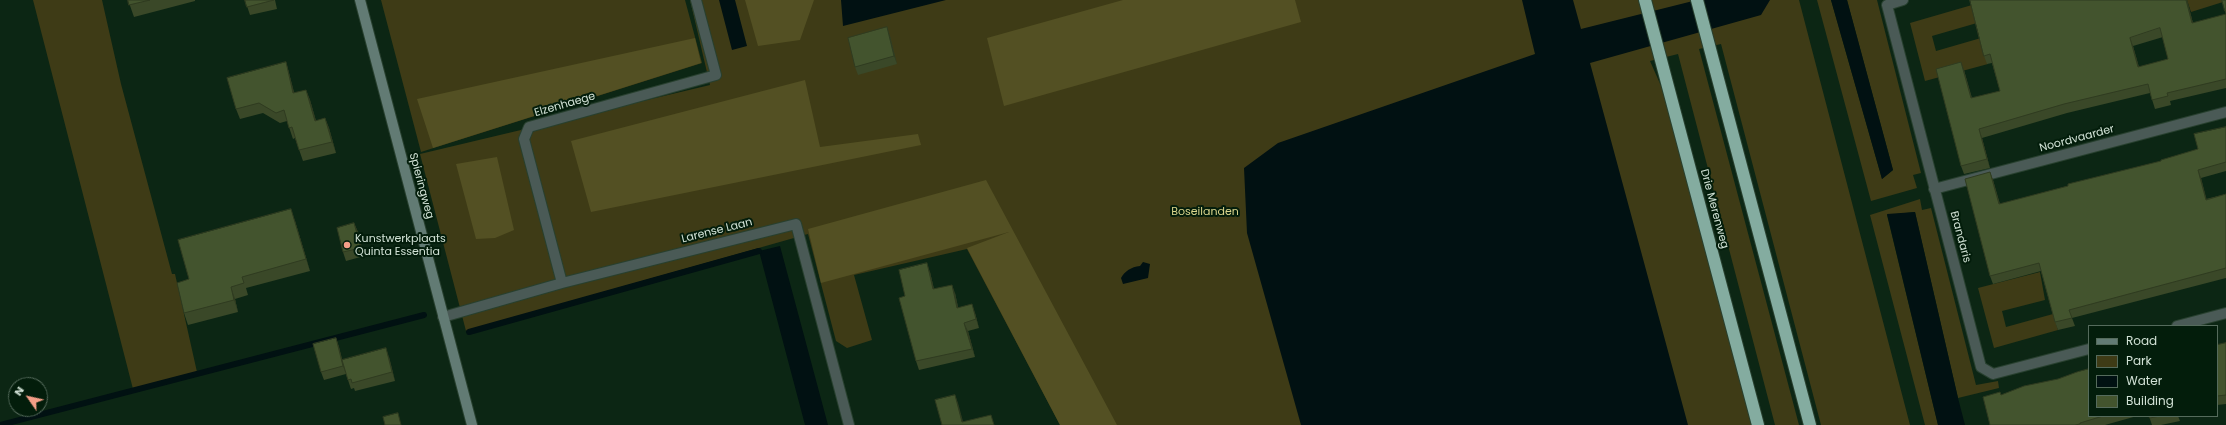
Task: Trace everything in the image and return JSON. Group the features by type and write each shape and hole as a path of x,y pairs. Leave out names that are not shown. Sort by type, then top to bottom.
{"highway":[{"name":"Drie Merenweg","path":"1645,0 1758,425"},
{"path":"1697,0 1810,425"}],"street":[{"name":"Spieringweg","path":"360,0 472,425"},
{"name":"Elzenhaege","path":"562,283 524,139 529,127 716,76 696,0"},
{"name":"Brandaris","path":"1903,0 1886,5 1981,367 1993,374 2088,349"},
{"name":"Noordvaarder","path":"1934,189 2226,112"},
{"name":"Larense Laan","path":"443,317 562,283 796,224 849,425"},
{"path":"2181,325 2226,313"}],"green space":[{"path":"33,0 102,0 121,84 172,274 175,274 197,372 133,389"},
{"path":"381,0 685,0 702,63 421,152"},
{"name":"Boseilanden","path":"690,0 1799,0 1910,425 1821,425 1721,44 1699,49 1799,425 1775,425 1678,54 1650,61 1673,113 1757,425 1060,425 967,249 854,275 872,340 847,348 836,341 808,234 466,331 420,154 710,85"},
{"path":"1817,0 1831,0 1882,179 1893,170 1847,0 1877,0 1921,173 1913,175 1917,188 1871,201"},
{"path":"2187,0 2223,0 2223,2 2191,12"},
{"path":"1972,5 1977,23 1932,36 1936,51 1981,38 1988,64 1925,81 1910,23"},
{"path":"1920,199 1922,210 1931,208 1976,385 1998,381 1999,388 1958,398 1915,212 1887,215 1938,425 1925,425 1870,215"},
{"path":"2040,272 2045,300 2002,311 2006,327 2053,314 2058,330 1994,348 1978,288"}],"shaded area":[{"path":"745,0 814,0 800,40 758,46"},
{"path":"1123,0 1295,0 1301,22 1004,106 987,38"},
{"path":"695,38 701,63 433,148 417,99"},
{"path":"805,80 820,147 918,134 921,145 591,212 571,141"},
{"path":"497,157 514,230 495,238 476,239 456,164"},
{"path":"986,180 1117,425 1060,425 967,248 1009,232 821,283 808,229"}],"water":[{"path":"719,0 735,0 747,46 732,50"},
{"path":"841,0 946,0 843,26"},
{"path":"1522,0 1573,0 1581,29 1697,0 1770,0 1761,15 1590,63 1688,425 1301,425 1247,233 1244,168 1278,143 1535,54"},
{"path":"1831,0 1847,0 1893,170 1882,179"},
{"path":"1915,212 1965,425 1938,425 1887,214"},
{"path":"780,246 828,425 805,425 759,251"},
{"path":"1143,262 1150,264 1148,278 1123,284 1121,278 1124,273 1131,268 1140,266"}],"building":[{"path":"128,0 150,0 129,5"},
{"path":"245,0 274,0 247,7"},
{"path":"1970,0 2186,0 2192,23 2226,14 2226,79 2167,93 2168,96 2152,100 2148,84 2064,104 1979,129 1987,159 1961,166 1936,69 1961,62 1971,98 2000,91 1990,54 1984,56","holes":["2160,28 2168,59 2138,67 2130,38"]},
{"path":"2222,0 2226,0 2226,11 2225,11"},
{"path":"887,27 894,56 855,67 848,38"},
{"path":"286,62 293,93 306,90 315,121 325,118 332,142 299,150 292,127 289,128 284,110 276,113 259,103 236,109 227,78"},
{"path":"2226,127 2226,162 2198,170 2206,200 2226,194 2226,268 2069,310 2072,318 2055,322 2039,263 1990,276 1965,179 1990,172 1999,204 2068,186 2068,184 2161,161 2198,149 2194,134"},
{"path":"291,209 306,259 242,277 244,283 231,287 234,300 184,313 177,283 189,279 178,240"},
{"path":"354,223 361,248 343,252 337,228"},
{"path":"927,263 933,289 952,285 957,308 972,304 976,319 964,323 972,349 916,361 899,298 905,296 899,270"},
{"path":"336,338 343,366 321,372 313,344"},
{"path":"2226,343 2226,395 2218,396 2218,345"},
{"path":"386,348 392,372 352,383 351,379 348,380 342,360"},
{"path":"2088,369 2088,417 2100,417 2075,425 1990,425 1983,397 2000,392 2001,395 2024,386 2058,379"},
{"path":"955,395 962,422 991,415 994,425 942,425 935,400"},
{"path":"398,413 401,425 385,425 383,417"}],"waterway":[{"path":"469,332 759,251"},
{"path":"0,425 424,315"}],"place":[{"name":"Kunstwerkplaats Quinta Essentia","path":"347,245"}]}
